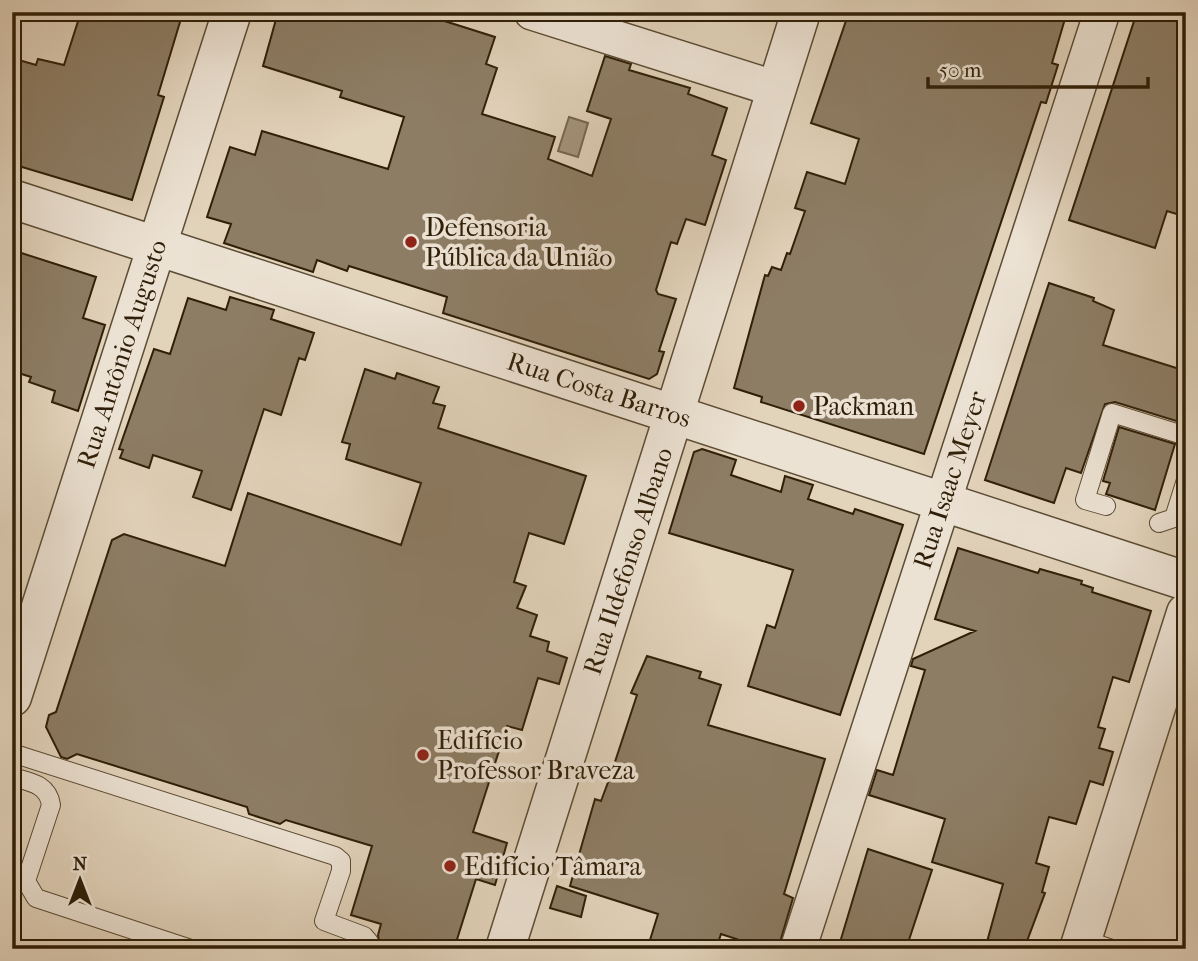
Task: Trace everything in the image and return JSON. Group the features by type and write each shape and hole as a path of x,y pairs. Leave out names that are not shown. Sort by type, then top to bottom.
{"street":[{"name":"Rua Antônio Augusto","path":"12,697 232,12"},
{"path":"532,12 776,89"},
{"name":"Rua Ildefonso Albano","path":"505,949 801,12"},
{"name":"Rua Isaac Meyer","path":"798,949 1102,12"},
{"name":"Rua Costa Barros","path":"12,199 1186,581"},
{"path":"1091,945 1186,613"}],"lane":[{"path":"1106,506 1085,500 1112,413 1186,436"},
{"path":"1159,523 1174,518 1186,480"},
{"path":"12,753 335,856 341,860 341,871 324,921 364,936 369,942 369,949"},
{"path":"12,776 44,788 50,795 51,804 26,881 36,898 191,949"}],"shaded area":[{"path":"569,117 588,123 578,157 558,151"}],"building":[{"path":"81,12 183,12 158,95 164,97 132,200 12,164 12,58 36,65 38,59 64,65"},
{"path":"278,12 436,12 435,18 495,37 486,64 497,68 482,114 555,137 548,159 592,176 611,119 587,111 605,56 631,64 629,70 690,88 688,94 727,108 712,155 726,160 705,225 686,219 677,244 671,242 656,290 658,294 676,299 659,351 664,352 657,374 649,379 443,313 447,297 349,266 347,271 317,260 313,272 224,243 231,224 207,217 230,147 255,155 262,131 388,169 404,117 340,97 342,91 263,66"},
{"path":"849,12 1067,12 1052,63 1058,65 1046,103 1041,102 924,454 761,402 762,397 734,388 765,275 768,276 772,267 781,270 787,253 790,254 805,211 795,208 807,172 845,184 859,139 811,123"},
{"path":"1137,12 1172,12 1186,17 1186,217 1167,211 1155,248 1069,220"},
{"path":"12,250 96,277 83,318 105,325 78,411 52,402 55,391 29,382 31,377 12,371"},
{"path":"1049,283 1094,298 1093,301 1114,310 1103,345 1186,371 1186,424 1115,402 1105,404 1081,473 1066,468 1054,503 985,480"},
{"path":"230,297 274,310 271,319 314,333 305,360 299,358 281,415 264,409 231,510 193,497 202,471 153,455 149,468 120,458 123,450 119,449 154,349 170,354 188,298 226,310"},
{"path":"365,369 395,379 397,373 439,387 433,403 445,406 438,428 586,476 564,544 529,533 514,582 526,586 517,608 537,615 530,636 549,642 547,651 567,658 559,684 538,678 522,730 507,726 473,832 507,843 495,885 476,879 454,949 380,949 378,935 381,924 351,915 372,846 286,820 280,824 249,814 247,807 77,754 67,759 61,757 46,727 49,715 56,712 112,540 124,534 225,566 248,493 401,545 421,483 346,459 350,444 342,442"},
{"path":"1119,427 1175,444 1155,510 1106,494 1110,483 1103,481"},
{"path":"702,449 736,460 731,475 781,492 785,476 813,485 808,499 853,514 855,509 903,525 840,715 748,686 767,625 775,628 793,570 669,533 694,452"},
{"path":"958,548 1038,573 1040,569 1082,581 1081,584 1093,588 1092,592 1151,611 1129,682 1113,677 1098,727 1105,729 1099,748 1113,752 1103,785 1090,781 1076,824 1049,817 1036,863 1049,867 1042,892 1045,893 1024,949 985,949 1003,884 932,862 945,819 869,795 877,770 893,775 925,670 911,666 913,659 975,631 935,619"},
{"path":"647,656 701,672 699,678 721,685 708,725 825,759 784,894 793,898 778,949 767,949 721,934 716,949 678,949 650,940 658,914 570,886 595,799 601,801 610,777 637,695 631,693"},
{"path":"868,849 932,870 906,949 838,949"},
{"path":"557,886 586,896 581,917 550,908"}],"place":[{"name":"Defensoria Pública da União","path":"411,242"},
{"name":"Packman","path":"799,406"},
{"name":"Edifício Professor Braveza","path":"423,755"},
{"name":"Edifício Tâmara","path":"450,866"}]}
